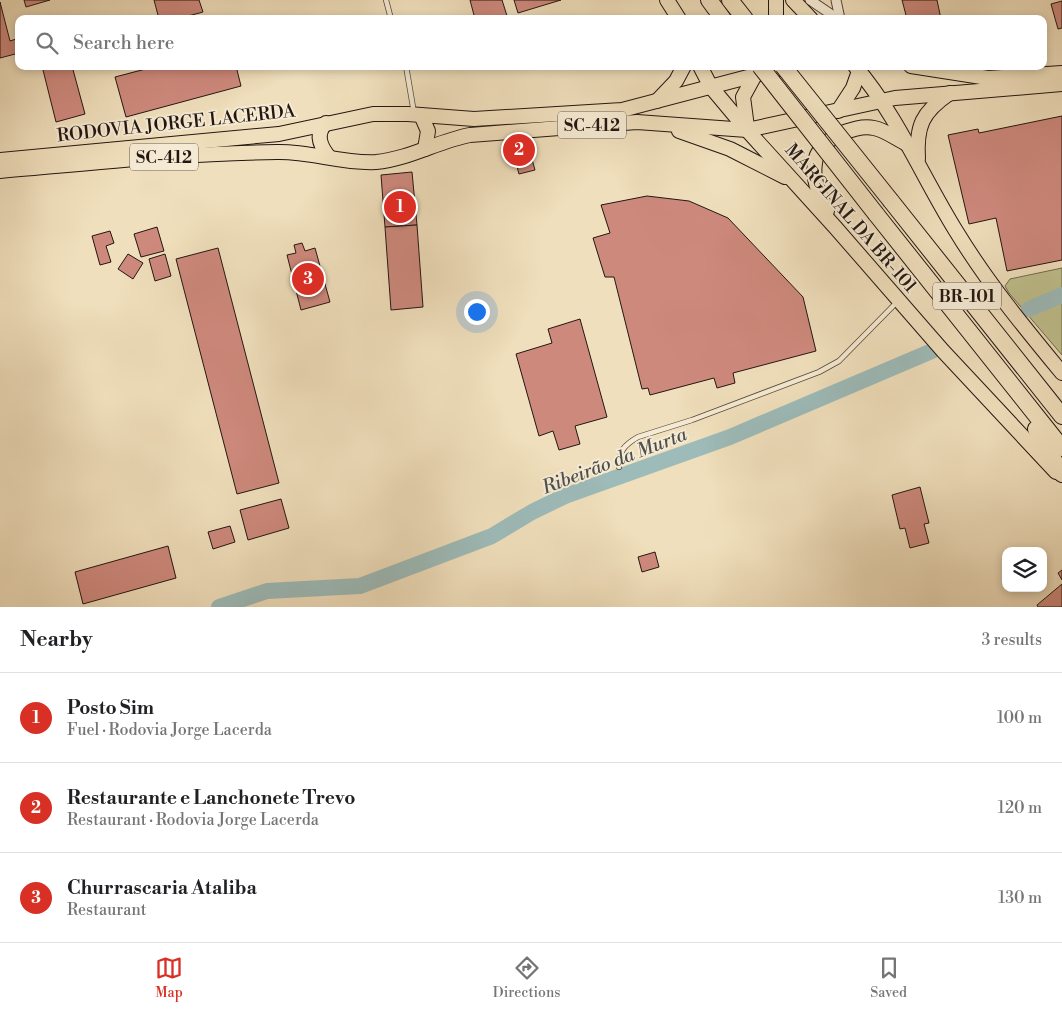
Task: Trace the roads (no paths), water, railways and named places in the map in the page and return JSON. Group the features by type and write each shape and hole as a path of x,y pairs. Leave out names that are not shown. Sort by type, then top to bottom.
{"highway":[{"path":"708,0 720,15"},
{"path":"730,0 742,15"},
{"name":"BR-101","path":"758,70 876,214 1062,448"},
{"name":"BR-101","path":"786,70 1062,416"},
{"path":"1010,384 1062,476"},
{"path":"1042,391 1062,408"}],"main road":[{"path":"667,0 676,15"},
{"path":"776,0 776,15"},
{"path":"801,2 809,15"},
{"path":"801,2 815,15"},
{"path":"656,103 676,82 682,70"},
{"name":"MARGINAL DA BR-101","path":"702,70 711,87 747,130 835,227 943,352 1062,476"},
{"path":"747,130 743,97 758,70"},
{"name":"RODOVIA JORGE LACERDA","path":"0,160 224,141 293,132 363,115 417,114 455,119 488,119 616,110 656,103 711,87 758,70"},
{"path":"838,111 853,88 857,70"},
{"path":"858,70 881,100 956,231 993,288 1062,373"},
{"path":"935,70 982,78 1062,73"},
{"name":"RODOVIA JORGE LACERDA","path":"0,171 142,158 263,152 288,152 347,161 374,162 402,158 470,135 650,123 747,130 881,100 1062,84"},
{"path":"919,164 917,141 926,113 934,104 951,93"},
{"path":"417,114 428,131 425,149"},
{"path":"326,123 320,131 320,140 329,157"},
{"path":"650,123 730,149 794,182"},
{"path":"835,227 818,193 814,177 815,160 823,147 839,134 856,127 873,128 908,145"}],"street":[{"path":"836,0 838,15"},
{"path":"801,2 830,15"}],"lane":[{"path":"386,0 390,15"},
{"path":"407,70 417,114"},
{"path":"619,467 619,454 622,448 638,437 754,397 819,372 839,361 898,300"}],"waterway":[{"name":"Ribeirão da Murta","path":"1029,309 1062,295"},
{"name":"Ribeirão da Murta","path":"219,607 267,591 360,586 492,536 532,512 565,496 730,437 932,351"}],"place":[{"name":"Restaurante e Lanchonete Trevo","path":"519,150"},
{"name":"Posto Sim","path":"400,207"},
{"name":"Churrascaria Ataliba","path":"308,279"}]}
